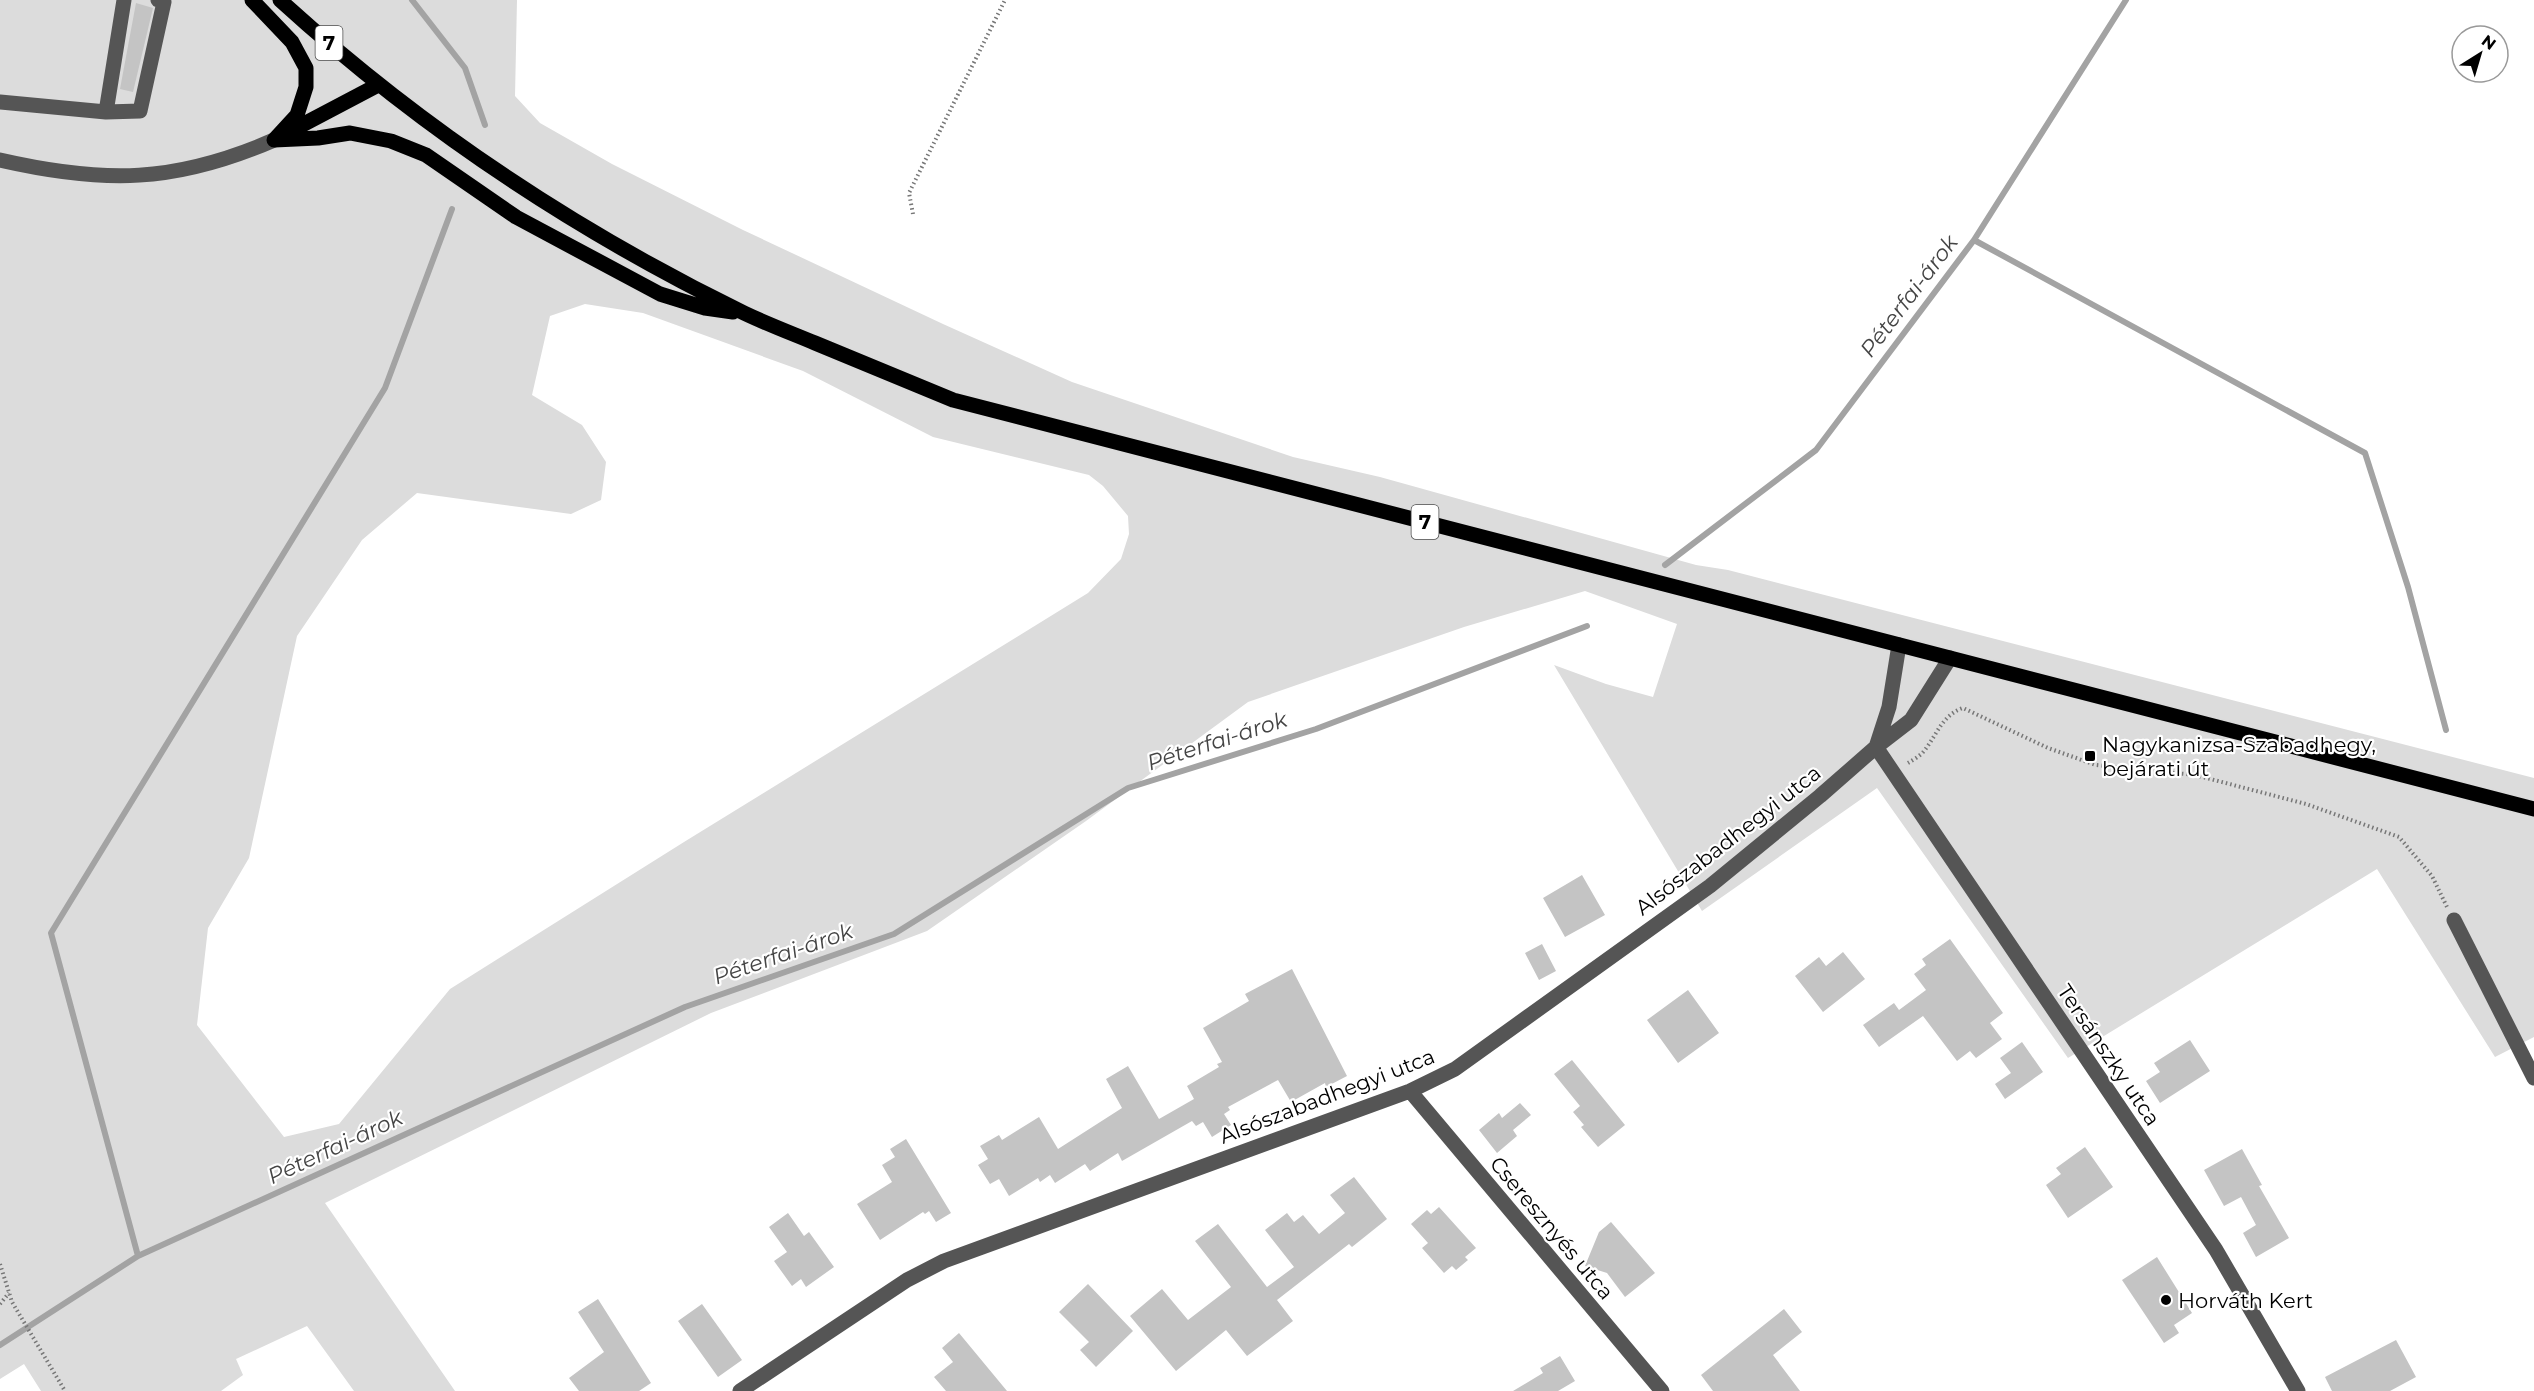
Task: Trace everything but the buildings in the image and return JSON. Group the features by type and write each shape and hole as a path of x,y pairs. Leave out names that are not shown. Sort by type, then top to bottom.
{"main road":[{"path":"252,0 292,42 306,68 306,87 297,115 274,140"},
{"name":"7","path":"280,0 378,85 507,177 589,230 651,266 746,314 953,400 2534,809"},
{"path":"274,140 378,85"},
{"path":"274,140 318,138 350,133 391,141 426,155 516,218 660,294 705,308 746,314"}],"street":[{"path":"106,112 124,0"},
{"path":"0,102 106,112 141,111 165,2 158,0"},
{"path":"0,160 48,171 89,176 144,177 234,158 274,140"},
{"path":"1876,747 1889,707 1899,645"},
{"name":"Alsószabadhegyi utca","path":"740,1391 907,1280 944,1261 1410,1091 1455,1069 1710,886 1820,796 1911,720 1950,658"},
{"name":"Tersánszky utca","path":"1876,747 2216,1250 2298,1391"},
{"path":"2454,920 2534,1078"},
{"name":"Cseresznyés utca","path":"1410,1091 1662,1391"}],"path":[{"path":"913,214 909,193 1005,0"},
{"path":"1893,775 1922,753 1945,719 1953,712 1963,708 2048,748 2096,765 2196,775 2306,804 2399,837 2432,876 2454,920"},
{"path":"0,1264 12,1302 65,1391"},
{"path":"0,1304 9,1293"}],"shaded area":[{"path":"0,0 517,0 515,96 540,123 612,164 743,230 1072,382 1293,457 1380,477 1696,565 1728,570 2534,778 2534,1037 2495,1057 2377,869 2068,1058 1877,788 1702,911 1554,665 1606,684 1653,697 1677,624 1585,591 1464,627 1248,702 1086,821 927,931 711,1013 325,1203 455,1391 354,1391 307,1326 236,1359 243,1375 221,1391 41,1391 24,1364 0,1379","holes":["585,304 643,313 803,371 933,437 1089,475 1103,486 1128,516 1129,534 1121,559 1088,593 450,989 339,1124 284,1137 197,1025 208,928 249,858 297,636 362,540 417,493 571,514 601,500 606,462 582,425 532,395 550,316"]}],"waterway":[{"path":"412,0 465,68 485,125"},
{"name":"Péterfai-árok","path":"1665,565 1816,450 1974,240 2126,0"},
{"path":"138,1256 51,933 385,388 452,209"},
{"path":"1974,240 2365,453 2408,587 2446,730"},
{"name":"Péterfai-árok","path":"0,1345 138,1256 685,1007 894,934 1128,788 1316,729 1587,626"}],"place":[{"name":"Nagykanizsa-Szabadhegy, bejárati út","path":"2090,756"},
{"name":"Horváth Kert","path":"2166,1300"}]}
